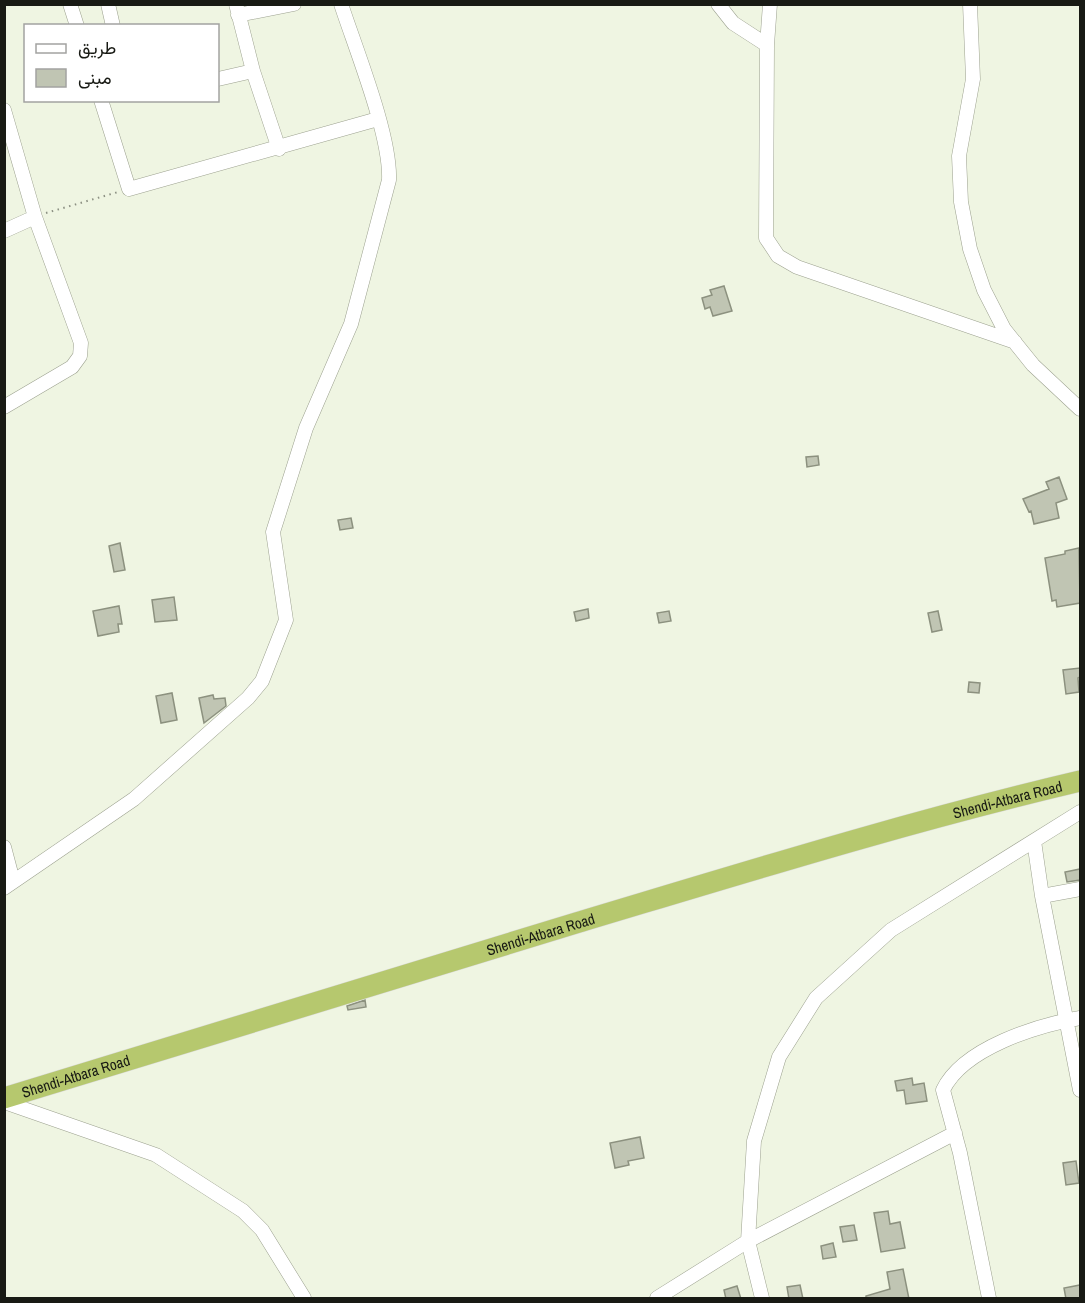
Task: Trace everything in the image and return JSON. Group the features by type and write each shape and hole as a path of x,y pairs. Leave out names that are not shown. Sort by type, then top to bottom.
{"highway":[{"name":"Shendi-Atbara Road","path":"4,1100 206,1034 775,864 964,809 1080,781"}],"street":[{"path":"70,4 76,24"},
{"path":"108,4 113,24"},
{"path":"279,149 253,71 237,10 294,4"},
{"path":"4,847 9,885 134,799 248,698 262,681 286,620 273,532 306,428 351,324 389,180 389,167 378,119 341,4"},
{"path":"718,4 733,23 767,45"},
{"path":"770,4 767,45 766,238 778,256 797,267 1015,342"},
{"path":"970,4 974,79 959,156 961,202 970,249 984,290 1004,329 1032,365 1080,409"},
{"path":"219,79 253,71"},
{"path":"102,102 129,189 279,149 378,119"},
{"path":"4,110 35,217 81,343 80,356 72,367 4,407"},
{"path":"4,231 35,217"},
{"path":"762,1299 748,1241 754,1141 779,1058 816,998 891,930 1080,812"},
{"path":"1034,841 1042,896 1073,1019 1080,1090"},
{"path":"1042,896 1080,889"},
{"path":"988,1299 955,1132 944,1090 956,1071 995,1043 1073,1019"},
{"path":"4,1100 156,1155 243,1211 262,1230 304,1299"},
{"path":"665,1296 748,1241 955,1132"}],"path":[{"path":"35,217 129,189"}],"building":[{"path":"724,286 732,311 713,316 710,307 705,309 702,298 712,295 710,290"},
{"path":"818,456 819,465 807,467 806,457"},
{"path":"1059,477 1067,499 1056,503 1059,518 1034,524 1031,511 1029,512 1023,499 1049,489 1046,482"},
{"path":"351,518 353,528 340,530 338,520"},
{"path":"120,543 125,570 114,572 109,546"},
{"path":"1079,548 1080,603 1057,607 1056,600 1052,601 1045,558 1065,554 1065,551"},
{"path":"174,597 177,620 155,622 152,600"},
{"path":"119,606 122,624 118,624 119,632 98,636 93,611"},
{"path":"588,609 589,618 576,621 574,612"},
{"path":"669,611 671,621 659,623 657,613"},
{"path":"938,611 942,630 932,632 928,613"},
{"path":"1080,668 1079,692 1066,694 1063,670"},
{"path":"969,682 980,683 979,693 968,692"},
{"path":"172,693 177,720 161,723 156,696"},
{"path":"213,695 214,699 225,698 226,706 204,723 199,698"},
{"path":"1080,869 1080,880 1067,882 1065,872"},
{"path":"365,1000 366,1007 348,1010 347,1006"},
{"path":"912,1078 913,1085 924,1083 927,1101 906,1104 904,1090 897,1091 895,1081"},
{"path":"640,1137 644,1158 628,1161 629,1165 615,1168 610,1143"},
{"path":"1076,1161 1079,1183 1066,1185 1063,1163"},
{"path":"888,1211 890,1224 900,1222 905,1248 881,1252 874,1213"},
{"path":"854,1225 857,1240 843,1242 840,1227"},
{"path":"833,1243 836,1257 823,1259 821,1246"},
{"path":"903,1269 909,1299 866,1299 866,1296 890,1289 887,1272"},
{"path":"800,1285 803,1299 789,1299 787,1287"},
{"path":"1080,1285 1080,1299 1066,1299 1064,1288"},
{"path":"737,1286 741,1299 726,1299 724,1290"}]}
